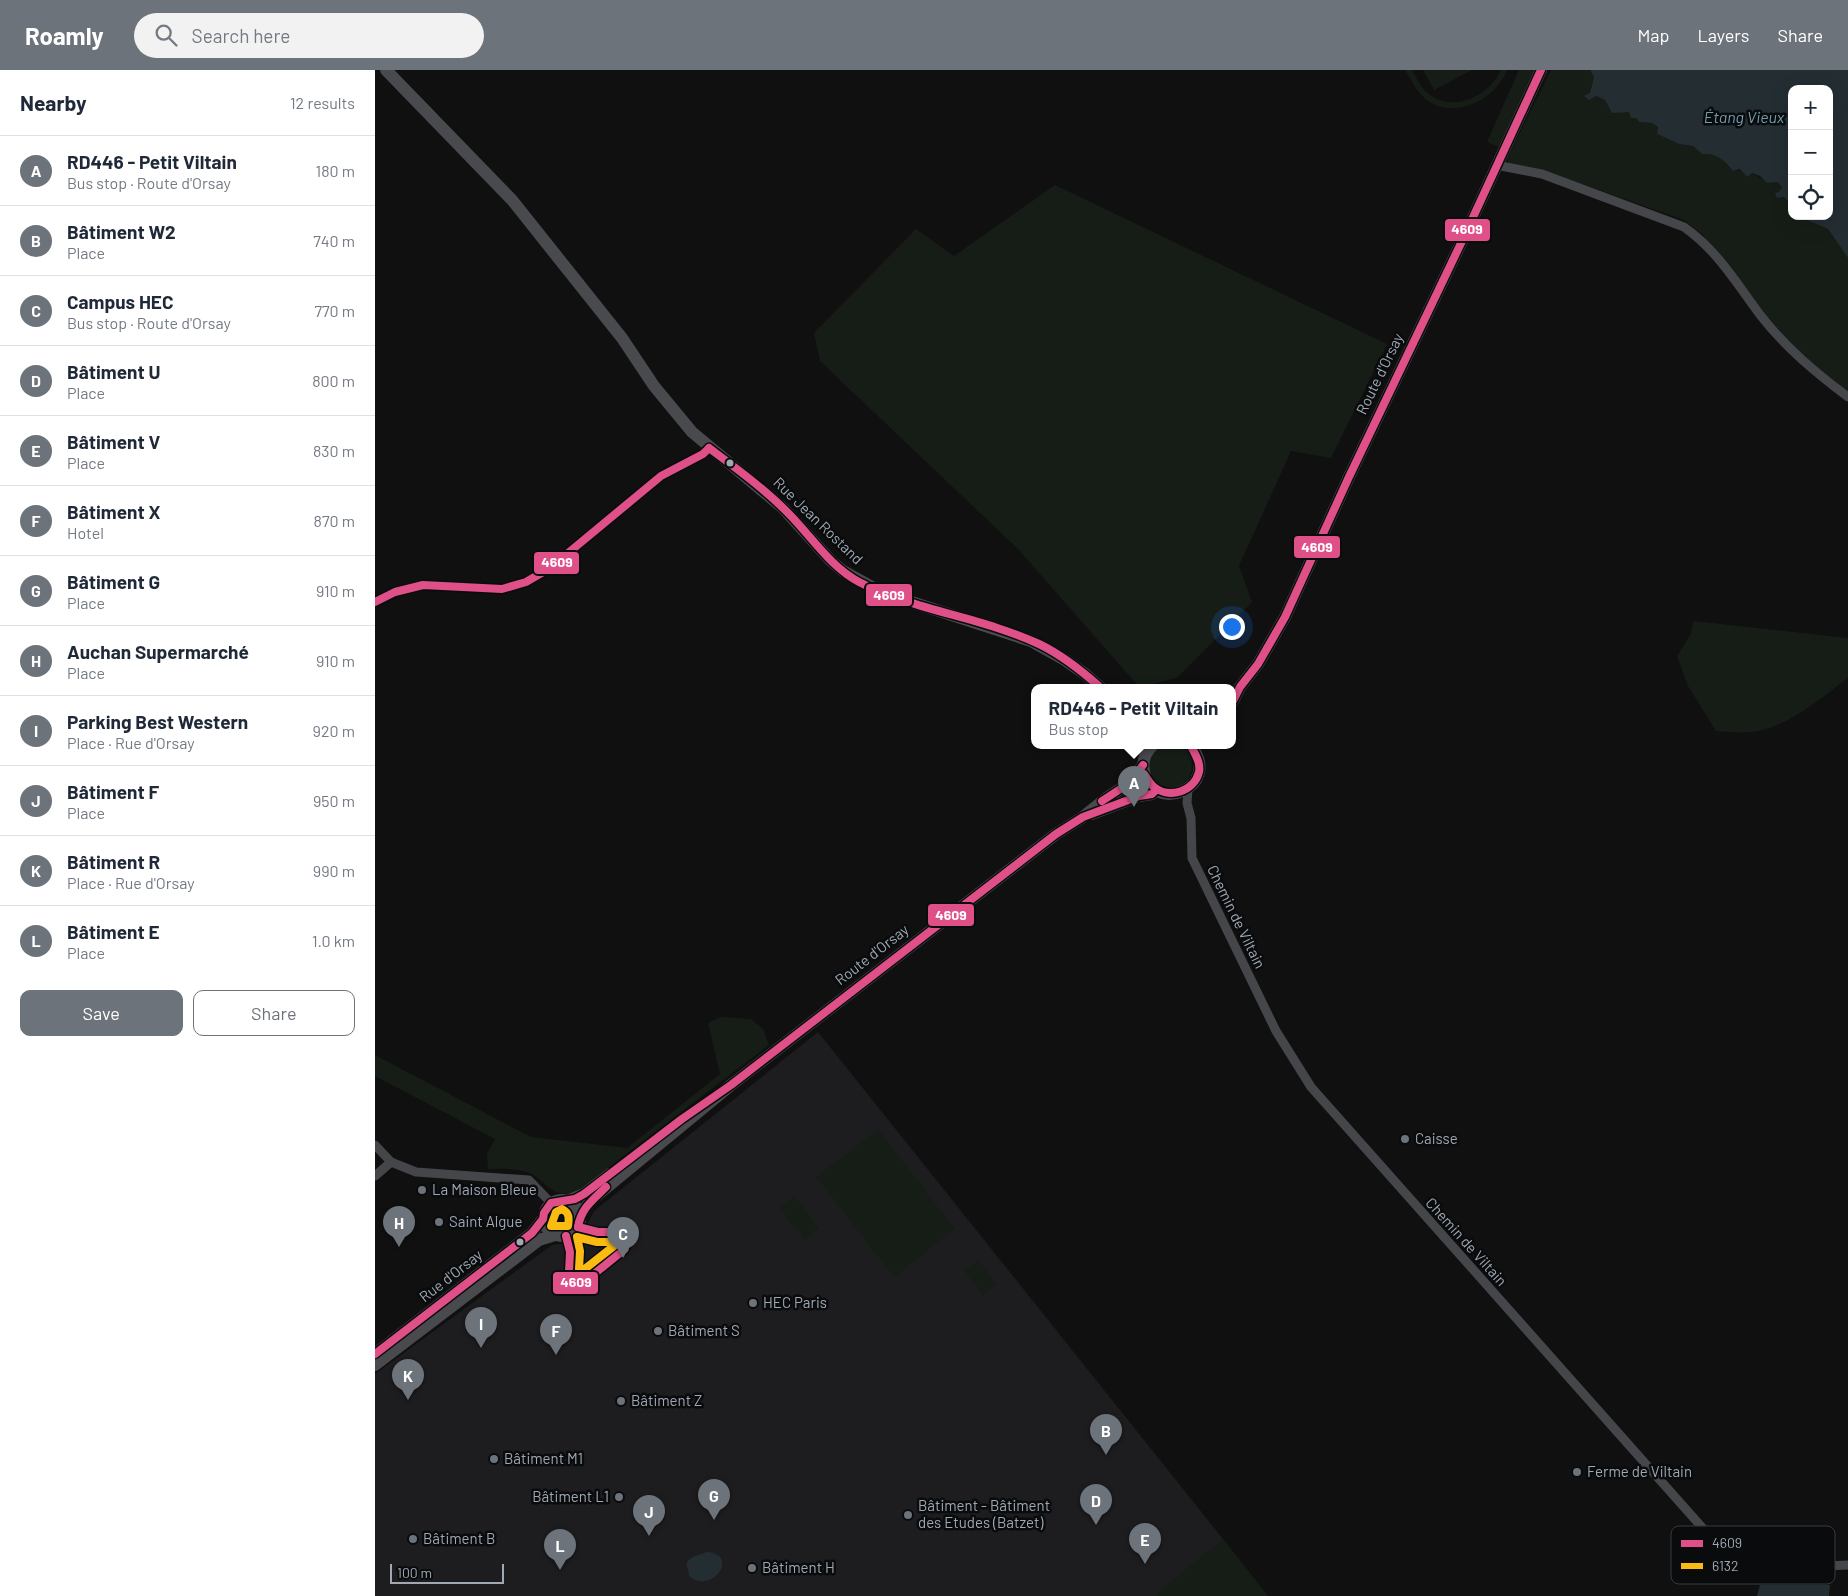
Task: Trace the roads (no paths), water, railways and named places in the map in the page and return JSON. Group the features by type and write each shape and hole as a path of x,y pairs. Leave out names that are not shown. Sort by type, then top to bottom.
{"main road":[{"name":"Rue Jean Rostand","path":"386,70 512,200 622,338 654,386 692,432 783,508 831,561 856,580 881,592 1031,641 1079,669 1096,684"},
{"name":"Route d'Orsay","path":"1236,689 1258,664 1285,617 1541,70"},
{"path":"1144,753 1144,774 1149,783 1156,790 1165,794 1174,794 1188,789 1194,783 1199,768 1196,749"},
{"name":"Route d'Orsay","path":"580,1216 590,1201 731,1085 1055,834 1083,817 1131,782 1144,753"},
{"name":"Route d'Orsay","path":"1083,817 1139,796 1152,794 1156,790"},
{"name":"Route d'Orsay","path":"567,1201 584,1194 682,1119 731,1085"},
{"path":"567,1201 576,1206 580,1216 578,1227 571,1234 561,1237 547,1229 543,1219 547,1207 551,1203 567,1201"},
{"name":"Rue d'Orsay","path":"375,1354 532,1233 543,1219"},
{"name":"Rue d'Orsay","path":"375,1365 539,1240 555,1235"}],"street":[{"path":"1496,165 1542,174 1684,227 1700,238 1713,252 1790,350 1848,397"},
{"path":"375,602 395,592 423,585 502,589 526,582 550,568 661,476 703,454 709,448"},
{"name":"Chemin de Viltain","path":"1188,789 1187,803 1191,818 1192,858 1276,1031 1311,1087 1701,1526"},
{"path":"1174,794 1187,803"},
{"path":"375,1145 391,1162 416,1172 529,1180 551,1203"},
{"path":"375,1176 391,1162"},
{"name":"Chemin de Viltain","path":"1835,1566 1848,1565"}],"water":[{"name":"Étang Vieux","path":"1590,70 1848,70 1848,258 1828,229 1808,220 1833,220 1833,85 1788,85 1788,202 1784,197 1777,198 1775,193 1779,192 1782,187 1777,182 1767,183 1760,176 1752,173 1747,177 1740,169 1733,171 1724,161 1716,156 1702,154 1693,146 1679,144 1657,134 1658,127 1652,123 1639,122 1636,118 1631,118 1629,112 1612,113 1605,100 1596,96 1589,100 1584,96 1590,93 1594,77"},
{"path":"706,1552 717,1554 722,1559 722,1566 714,1578 698,1581 689,1576 687,1563 693,1557"},
{"path":"1760,1585 1830,1585 1829,1596 1757,1596"}],"place":[{"name":"RD446 - Petit Viltain","path":"1134,807"},
{"name":"Caisse","path":"1405,1139"},
{"name":"La Maison Bleue","path":"422,1190"},
{"name":"Saint Algue","path":"439,1222"},
{"name":"Auchan Supermarché","path":"399,1247"},
{"name":"Campus HEC","path":"623,1258"},
{"name":"HEC Paris","path":"753,1303"},
{"name":"Bâtiment S","path":"658,1331"},
{"name":"Parking Best Western","path":"481,1348"},
{"name":"Bâtiment X","path":"556,1355"},
{"name":"Bâtiment R","path":"408,1400"},
{"name":"Bâtiment Z","path":"621,1401"},
{"name":"Bâtiment W2","path":"1106,1455"},
{"name":"Bâtiment M1","path":"494,1459"},
{"name":"Ferme de Viltain","path":"1577,1472"},
{"name":"Bâtiment L1","path":"619,1497"},
{"name":"Bâtiment - Bâtiment des Etudes (Batzet)","path":"908,1515"},
{"name":"Bâtiment G","path":"714,1520"},
{"name":"Bâtiment U","path":"1096,1525"},
{"name":"Bâtiment F","path":"649,1536"},
{"name":"Bâtiment B","path":"413,1539"},
{"name":"Bâtiment V","path":"1145,1564"},
{"name":"Bâtiment H","path":"752,1568"},
{"name":"Bâtiment E","path":"560,1570"}]}
